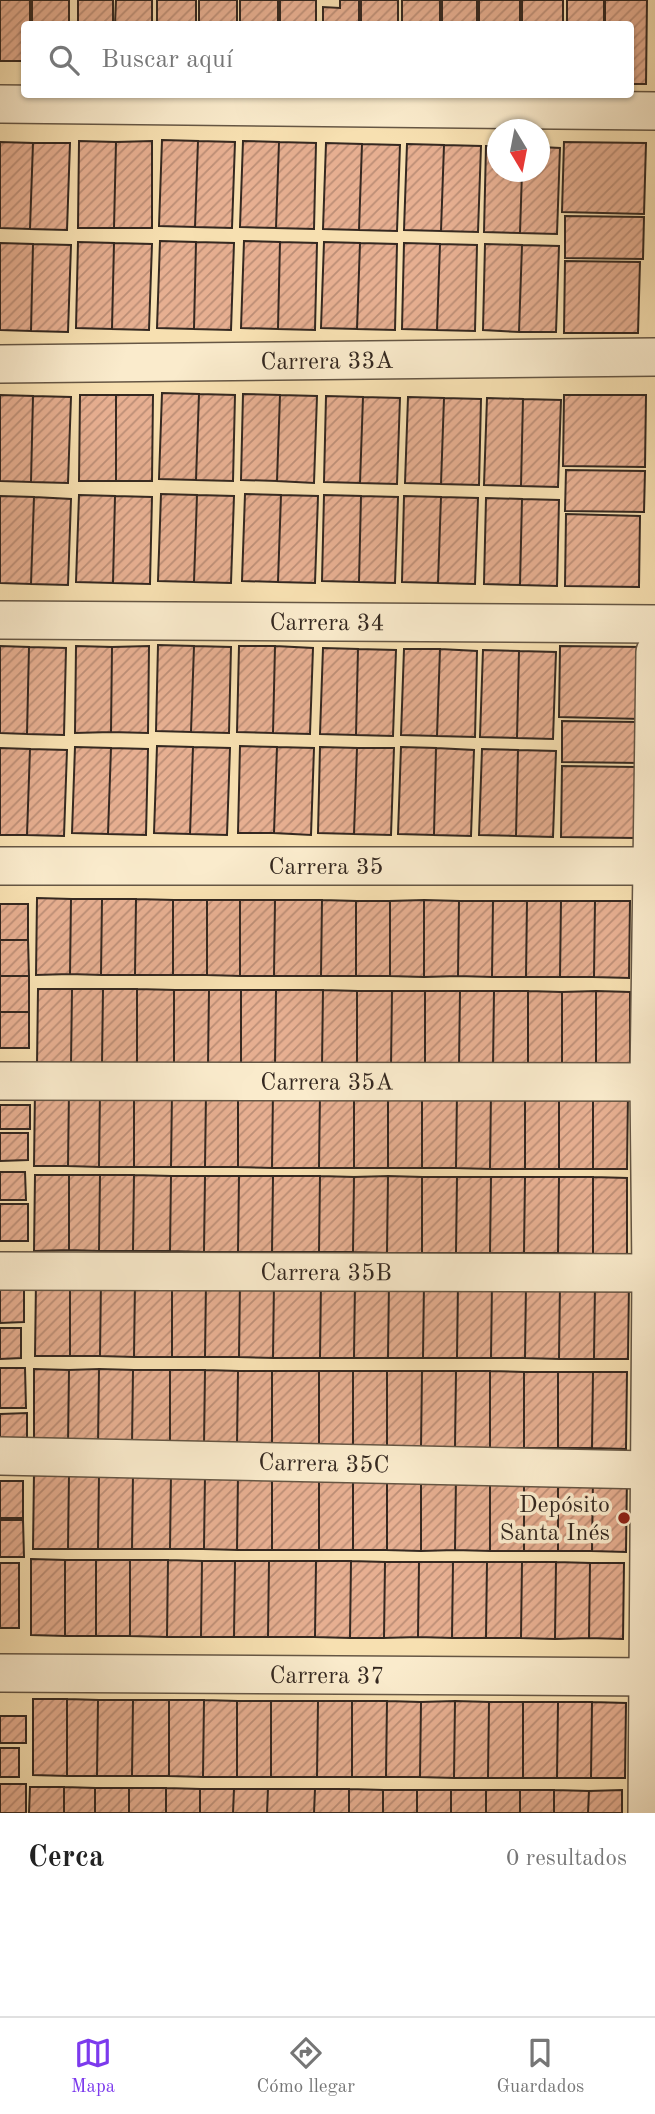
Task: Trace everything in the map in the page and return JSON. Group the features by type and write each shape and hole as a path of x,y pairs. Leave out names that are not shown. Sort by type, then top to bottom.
{"street":[{"path":"0,104 655,111"},
{"name":"Carrera 33A","path":"0,364 655,357"},
{"name":"Carrera 34","path":"0,620 655,624"},
{"path":"647,1813 651,1677 648,1471 655,652"},
{"name":"Carrera 35","path":"0,866 652,866"},
{"name":"Carrera 35A","path":"0,1081 652,1082"},
{"name":"Carrera 35B","path":"0,1271 650,1273"},
{"name":"Carrera 35C","path":"0,1457 648,1471"},
{"name":"Carrera 37","path":"0,1673 651,1677"}],"building":[{"path":"0,0 30,0 30,21 21,21 21,61 0,61"},
{"path":"32,0 69,0 69,21 32,21"},
{"path":"78,0 113,0 113,21 78,21"},
{"path":"116,0 152,0 152,21 115,21"},
{"path":"157,0 196,0 196,21 157,21"},
{"path":"199,0 237,0 237,21 199,21"},
{"path":"240,0 278,0 278,21 240,21"},
{"path":"280,0 316,0 316,21 280,21"},
{"path":"340,0 359,0 359,21 323,21 323,7 340,8"},
{"path":"361,0 398,0 398,21 361,21"},
{"path":"402,0 440,0 440,21 402,21"},
{"path":"442,0 477,0 477,21 442,21"},
{"path":"479,0 520,0 520,21 479,21"},
{"path":"522,0 563,0 563,21 522,21"},
{"path":"567,0 604,0 604,21 567,21"},
{"path":"605,0 647,0 646,84 634,84 634,21 605,21"},
{"path":"162,140 198,141 195,227 159,226"},
{"path":"79,141 116,142 114,228 78,228"},
{"path":"152,141 152,228 114,228 116,142"},
{"path":"198,141 235,142 232,228 195,227"},
{"path":"243,141 279,142 276,228 240,227"},
{"path":"0,142 33,143 30,229 0,228"},
{"path":"279,142 316,143 314,229 276,228"},
{"path":"564,142 646,143 644,214 562,212"},
{"path":"33,143 70,143 67,230 30,229"},
{"path":"326,143 362,144 359,230 323,229"},
{"path":"362,144 400,145 397,231 359,230"},
{"path":"407,144 444,145 441,231 404,230"},
{"path":"444,145 481,146 478,232 441,231"},
{"path":"487,146 487,182 522,182 520,233 484,232"},
{"path":"550,148 560,148 557,234 520,233 522,182 550,182"},
{"path":"565,216 644,217 643,259 565,258"},
{"path":"160,241 196,242 194,329 157,328"},
{"path":"244,241 280,242 278,329 241,328"},
{"path":"78,242 114,243 112,329 76,328"},
{"path":"196,242 234,243 231,330 194,329"},
{"path":"280,242 317,243 315,330 278,329"},
{"path":"324,242 360,243 357,329 321,328"},
{"path":"0,243 33,244 31,331 0,330"},
{"path":"114,243 152,244 149,330 112,329"},
{"path":"360,243 397,244 395,330 357,329"},
{"path":"404,243 440,244 437,330 402,329"},
{"path":"33,244 71,245 68,332 31,331"},
{"path":"440,244 477,245 475,331 437,330"},
{"path":"485,244 522,245 519,332 483,330"},
{"path":"522,245 559,246 556,332 519,332"},
{"path":"565,261 640,262 638,333 564,333"},
{"path":"162,393 199,394 196,480 159,479"},
{"path":"199,394 235,395 233,481 196,480"},
{"path":"243,394 280,395 277,481 241,480"},
{"path":"0,395 33,396 31,482 0,481"},
{"path":"80,395 116,395 116,481 79,481"},
{"path":"116,395 153,395 152,481 116,481"},
{"path":"280,395 317,396 314,483 277,481"},
{"path":"564,395 646,395 645,467 563,466"},
{"path":"33,396 71,397 68,483 31,482"},
{"path":"326,396 363,397 360,483 324,482"},
{"path":"363,397 400,398 397,484 360,483"},
{"path":"408,397 444,398 441,484 405,483"},
{"path":"444,398 481,399 479,485 441,484"},
{"path":"487,398 523,399 521,486 484,485"},
{"path":"523,399 561,400 558,487 521,486"},
{"path":"566,470 645,471 644,512 565,511"},
{"path":"161,494 197,495 194,582 158,581"},
{"path":"245,494 281,495 278,582 242,581"},
{"path":"79,495 115,496 113,583 76,582"},
{"path":"197,495 234,496 231,583 194,582"},
{"path":"281,495 318,496 315,583 278,582"},
{"path":"324,495 361,496 359,582 322,581"},
{"path":"0,496 34,497 31,584 0,583"},
{"path":"115,496 152,497 150,584 113,583"},
{"path":"361,496 398,497 395,583 359,582"},
{"path":"404,496 441,497 438,583 402,582"},
{"path":"34,497 71,499 68,585 31,584"},
{"path":"441,497 478,498 475,584 438,583"},
{"path":"486,498 522,499 520,585 484,584"},
{"path":"522,499 559,500 557,586 520,585"},
{"path":"566,514 640,516 639,587 565,586"},
{"path":"158,645 194,646 191,732 156,731"},
{"path":"0,646 29,647 27,734 0,733"},
{"path":"76,646 112,647 111,732 75,733"},
{"path":"149,646 148,733 111,732 112,647"},
{"path":"194,646 231,647 229,733 191,732"},
{"path":"239,646 275,646 273,733 237,732"},
{"path":"275,646 313,648 310,734 273,733"},
{"path":"560,646 642,647 641,719 559,717"},
{"path":"29,647 66,648 64,735 27,734"},
{"path":"323,648 358,649 356,735 320,734"},
{"path":"358,649 396,650 393,736 356,735"},
{"path":"404,649 440,649 437,736 401,735"},
{"path":"440,649 477,651 475,737 437,736"},
{"path":"483,650 519,651 517,738 480,737"},
{"path":"519,651 556,652 553,739 517,738"},
{"path":"562,721 640,722 640,763 562,762"},
{"path":"157,746 193,747 190,834 154,833"},
{"path":"240,746 277,747 274,833 238,833"},
{"path":"75,747 111,748 108,834 72,833"},
{"path":"193,747 230,748 227,835 190,834"},
{"path":"277,747 314,748 311,835 274,833"},
{"path":"320,747 357,748 354,834 318,833"},
{"path":"401,747 436,748 434,835 398,834"},
{"path":"0,748 30,749 27,835 0,835"},
{"path":"111,748 148,749 146,835 108,834"},
{"path":"357,748 394,748 391,835 354,834"},
{"path":"436,748 474,750 471,836 434,835"},
{"path":"30,749 67,750 64,836 27,835"},
{"path":"482,749 518,750 516,836 479,835"},
{"path":"518,750 556,751 553,837 516,836"},
{"path":"562,766 636,767 634,838 561,837"},
{"path":"37,898 71,899 70,974 36,975"},
{"path":"71,899 102,899 101,975 70,974"},
{"path":"102,899 136,899 135,975 101,975"},
{"path":"136,899 173,900 173,975 135,975"},
{"path":"173,900 207,900 207,975 173,975"},
{"path":"207,900 240,900 240,976 207,975"},
{"path":"240,900 275,900 274,976 240,976"},
{"path":"275,900 322,900 321,976 274,976"},
{"path":"322,900 356,901 356,976 321,976"},
{"path":"424,900 424,977 390,976 390,901"},
{"path":"424,900 459,901 458,976 424,977"},
{"path":"356,901 390,901 390,976 356,976"},
{"path":"459,901 493,901 492,977 458,976"},
{"path":"493,901 527,901 526,977 492,977"},
{"path":"527,901 561,901 560,977 526,977"},
{"path":"561,901 595,901 594,977 560,977"},
{"path":"595,901 630,901 629,978 594,977"},
{"path":"0,904 28,904 28,940 0,940"},
{"path":"0,940 28,940 29,976 0,976"},
{"path":"0,976 29,976 29,1012 0,1012"},
{"path":"38,989 72,989 71,1065 37,1065"},
{"path":"72,989 103,989 102,1065 71,1065"},
{"path":"103,989 137,989 137,1065 102,1065"},
{"path":"137,989 174,990 174,1065 137,1065"},
{"path":"174,990 209,990 208,1066 174,1065"},
{"path":"209,990 241,990 241,1066 208,1066"},
{"path":"241,990 276,990 275,1066 241,1066"},
{"path":"276,990 323,990 322,1066 275,1066"},
{"path":"323,990 357,991 357,1066 322,1066"},
{"path":"357,991 392,991 391,1067 357,1066"},
{"path":"392,991 425,991 425,1067 391,1067"},
{"path":"425,991 460,991 459,1067 425,1067"},
{"path":"460,991 494,991 493,1067 459,1067"},
{"path":"494,991 528,991 528,1067 493,1067"},
{"path":"528,991 562,992 562,1067 528,1067"},
{"path":"596,991 630,992 630,1068 596,1068"},
{"path":"596,991 596,1068 562,1067 562,992"},
{"path":"0,1012 29,1012 29,1048 0,1048"},
{"path":"35,1090 69,1090 68,1166 34,1166"},
{"path":"69,1090 100,1090 99,1167 68,1166"},
{"path":"100,1090 134,1091 134,1167 99,1167"},
{"path":"134,1091 172,1091 171,1167 134,1167"},
{"path":"172,1091 206,1091 205,1167 171,1167"},
{"path":"206,1091 238,1092 238,1167 205,1167"},
{"path":"273,1091 320,1092 319,1168 272,1168"},
{"path":"273,1091 272,1168 238,1167 238,1092"},
{"path":"320,1092 354,1092 354,1168 319,1168"},
{"path":"354,1092 388,1092 388,1168 354,1168"},
{"path":"388,1092 422,1093 422,1168 388,1168"},
{"path":"457,1092 491,1092 490,1169 456,1168"},
{"path":"457,1092 456,1168 422,1168 422,1093"},
{"path":"491,1092 525,1093 525,1169 490,1169"},
{"path":"525,1093 559,1093 559,1169 525,1169"},
{"path":"559,1093 593,1093 593,1169 559,1169"},
{"path":"593,1093 628,1093 627,1169 593,1169"},
{"path":"0,1105 30,1105 30,1129 0,1129"},
{"path":"0,1133 28,1133 28,1160 0,1161"},
{"path":"0,1172 25,1172 26,1200 0,1200"},
{"path":"35,1175 69,1175 69,1250 34,1251"},
{"path":"69,1175 100,1175 99,1251 69,1250"},
{"path":"100,1175 134,1175 133,1251 99,1251"},
{"path":"134,1175 171,1176 170,1251 133,1251"},
{"path":"171,1176 205,1176 204,1252 170,1251"},
{"path":"205,1176 239,1176 238,1252 204,1252"},
{"path":"239,1176 273,1176 272,1252 238,1252"},
{"path":"273,1176 320,1176 319,1252 272,1252"},
{"path":"320,1176 354,1177 353,1252 319,1252"},
{"path":"388,1176 422,1177 422,1253 387,1253"},
{"path":"388,1176 387,1253 353,1252 354,1177"},
{"path":"422,1177 457,1177 456,1253 422,1253"},
{"path":"457,1177 491,1177 490,1253 456,1253"},
{"path":"491,1177 525,1177 524,1253 490,1253"},
{"path":"525,1177 559,1177 558,1253 524,1253"},
{"path":"559,1177 593,1177 593,1254 558,1253"},
{"path":"593,1177 627,1178 627,1254 593,1254"},
{"path":"0,1204 28,1204 28,1241 0,1241"},
{"path":"36,1280 70,1280 70,1356 35,1356"},
{"path":"70,1280 101,1280 100,1356 70,1356"},
{"path":"101,1280 135,1281 134,1357 100,1356"},
{"path":"135,1281 172,1281 172,1357 134,1357"},
{"path":"172,1281 206,1281 205,1357 172,1357"},
{"path":"206,1281 240,1281 239,1357 205,1357"},
{"path":"240,1281 274,1281 273,1358 239,1357"},
{"path":"274,1281 321,1282 320,1358 273,1358"},
{"path":"321,1282 355,1282 354,1358 320,1358"},
{"path":"355,1282 389,1282 388,1358 354,1358"},
{"path":"389,1282 424,1282 423,1358 388,1358"},
{"path":"424,1282 458,1282 457,1358 423,1358"},
{"path":"458,1282 492,1282 491,1358 457,1358"},
{"path":"492,1282 526,1283 525,1358 491,1358"},
{"path":"526,1283 560,1283 559,1359 525,1358"},
{"path":"560,1283 595,1283 594,1359 559,1359"},
{"path":"595,1283 629,1283 628,1359 594,1359"},
{"path":"0,1288 24,1288 24,1322 0,1323"},
{"path":"0,1328 21,1328 21,1358 0,1359"},
{"path":"0,1368 25,1368 26,1408 0,1408"},
{"path":"34,1369 69,1370 68,1445 34,1445"},
{"path":"99,1369 133,1370 132,1446 98,1446"},
{"path":"99,1369 98,1446 68,1445 69,1370"},
{"path":"133,1370 170,1370 170,1446 132,1446"},
{"path":"170,1370 205,1370 204,1446 170,1446"},
{"path":"205,1370 238,1371 237,1446 204,1446"},
{"path":"238,1371 272,1371 272,1446 237,1446"},
{"path":"272,1371 319,1371 319,1447 272,1446"},
{"path":"319,1371 353,1371 353,1447 319,1447"},
{"path":"353,1371 387,1371 387,1447 353,1447"},
{"path":"387,1371 422,1371 421,1448 387,1447"},
{"path":"422,1371 456,1371 455,1447 421,1448"},
{"path":"456,1371 490,1371 490,1448 455,1447"},
{"path":"490,1371 524,1372 524,1448 490,1448"},
{"path":"524,1372 558,1372 558,1448 524,1448"},
{"path":"558,1372 593,1372 592,1448 558,1448"},
{"path":"593,1372 627,1372 626,1449 592,1448"},
{"path":"27,1413 27,1442 0,1442 0,1414"},
{"path":"34,1472 69,1473 68,1549 33,1549"},
{"path":"69,1473 99,1473 98,1549 68,1549"},
{"path":"99,1473 133,1473 132,1549 98,1549"},
{"path":"133,1473 171,1473 170,1549 132,1549"},
{"path":"171,1473 205,1474 204,1549 170,1549"},
{"path":"205,1474 238,1474 237,1550 204,1549"},
{"path":"238,1474 272,1474 272,1550 237,1550"},
{"path":"272,1474 319,1474 319,1550 272,1550"},
{"path":"319,1474 353,1474 353,1550 319,1550"},
{"path":"353,1474 387,1475 387,1550 353,1550"},
{"path":"421,1474 456,1475 455,1550 421,1551"},
{"path":"421,1474 421,1551 387,1550 387,1475"},
{"path":"456,1475 490,1475 490,1551 455,1550"},
{"path":"490,1475 524,1475 524,1551 490,1551"},
{"path":"524,1475 558,1475 558,1551 524,1551"},
{"path":"558,1475 593,1475 592,1551 558,1551"},
{"path":"593,1475 627,1475 626,1552 592,1551"},
{"path":"0,1481 23,1481 23,1518 0,1518"},
{"path":"0,1520 23,1520 24,1557 0,1557"},
{"path":"31,1559 65,1560 65,1636 31,1635"},
{"path":"65,1560 96,1560 96,1636 65,1636"},
{"path":"96,1560 130,1560 130,1636 96,1636"},
{"path":"130,1560 168,1560 167,1637 130,1636"},
{"path":"168,1560 202,1561 201,1637 167,1637"},
{"path":"202,1561 235,1561 234,1637 201,1637"},
{"path":"235,1561 269,1561 268,1637 234,1637"},
{"path":"269,1561 316,1561 315,1637 268,1637"},
{"path":"316,1561 351,1561 350,1638 315,1637"},
{"path":"351,1561 385,1562 384,1638 350,1638"},
{"path":"385,1562 419,1562 418,1637 384,1638"},
{"path":"419,1562 453,1562 452,1638 418,1637"},
{"path":"453,1562 487,1562 486,1638 452,1638"},
{"path":"487,1562 522,1562 521,1638 486,1638"},
{"path":"522,1562 556,1562 555,1639 521,1638"},
{"path":"556,1562 590,1563 589,1638 555,1639"},
{"path":"0,1563 19,1563 19,1628 0,1628"},
{"path":"590,1563 624,1563 623,1639 589,1638"},
{"path":"33,1699 67,1699 67,1776 33,1775"},
{"path":"67,1699 98,1700 97,1776 67,1776"},
{"path":"98,1700 133,1700 132,1776 97,1776"},
{"path":"133,1700 169,1700 169,1776 132,1776"},
{"path":"169,1700 204,1700 203,1777 169,1776"},
{"path":"204,1700 237,1701 237,1777 203,1777"},
{"path":"237,1701 271,1701 271,1777 237,1777"},
{"path":"271,1701 318,1701 317,1777 271,1777"},
{"path":"318,1701 352,1701 352,1777 317,1777"},
{"path":"352,1701 387,1701 386,1777 352,1777"},
{"path":"387,1701 421,1702 420,1777 386,1777"},
{"path":"455,1701 489,1702 488,1778 454,1778"},
{"path":"455,1701 454,1778 420,1777 421,1702"},
{"path":"489,1702 523,1702 523,1778 488,1778"},
{"path":"523,1702 558,1702 557,1778 523,1778"},
{"path":"558,1702 592,1702 591,1778 557,1778"},
{"path":"592,1702 626,1703 625,1778 591,1778"},
{"path":"0,1716 26,1716 26,1743 0,1743"},
{"path":"0,1748 19,1748 19,1777 0,1777"},
{"path":"0,1784 26,1784 26,1813 0,1813"},
{"path":"30,1787 64,1787 64,1813 29,1813"},
{"path":"64,1787 95,1788 95,1813 64,1813"},
{"path":"95,1788 129,1788 129,1813 95,1813"},
{"path":"129,1788 166,1788 166,1813 129,1813"},
{"path":"166,1788 200,1789 200,1813 166,1813"},
{"path":"200,1789 234,1789 233,1813 200,1813"},
{"path":"234,1789 268,1789 267,1813 233,1813"},
{"path":"268,1789 315,1789 314,1813 267,1813"},
{"path":"315,1789 349,1789 349,1813 314,1813"},
{"path":"349,1789 383,1790 383,1813 349,1813"},
{"path":"383,1790 417,1790 417,1813 383,1813"},
{"path":"417,1790 451,1790 451,1813 417,1813"},
{"path":"451,1790 486,1790 486,1813 451,1813"},
{"path":"486,1790 520,1790 520,1813 486,1813"},
{"path":"520,1790 554,1790 554,1813 520,1813"},
{"path":"554,1790 589,1791 588,1813 554,1813"},
{"path":"622,1790 622,1813 588,1813 589,1791"}],"place":[{"name":"Depósito Santa Inés","path":"624,1518"}]}
